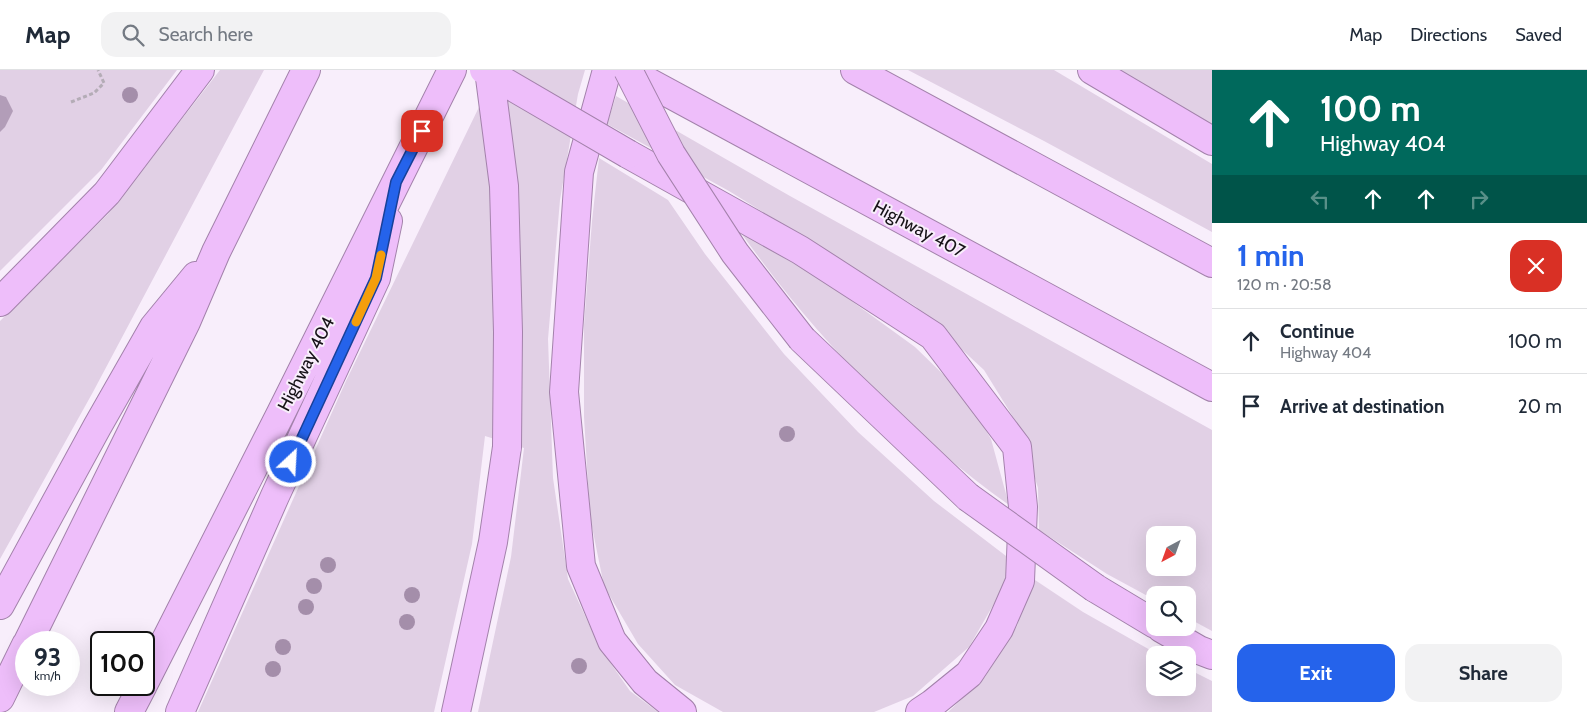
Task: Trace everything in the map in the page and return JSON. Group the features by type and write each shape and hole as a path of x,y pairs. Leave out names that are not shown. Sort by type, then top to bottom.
{"highway":[{"path":"0,302 107,194 200,70"},
{"path":"33,631 186,322 216,252 306,70"},
{"name":"Highway 404","path":"155,660 452,70"},
{"path":"484,70 628,154 800,250 933,336 1018,447 1022,507 1020,582 998,629 969,674 920,712"},
{"path":"456,712 493,542 507,447 508,332 504,186 489,70"},
{"path":"607,70 579,172 564,392 581,566 612,641 645,682 682,712"},
{"path":"627,70 672,154 735,253 802,339 968,496 1095,588 1146,619"},
{"name":"Highway 407","path":"627,70 1212,387"},
{"path":"855,70 1212,263"},
{"path":"1092,70 1212,141"},
{"path":"180,712 275,496 376,278 396,182"},
{"path":"0,605 154,327 216,252"},
{"path":"1175,636 1212,655"},
{"path":"0,698 15,668"},
{"name":"Highway 404","path":"129,712 137,696"}],"path":[{"path":"71,102 94,93 104,83 98,70"}],"shaded area":[{"path":"0,70 177,70 101,170 0,271"},
{"path":"220,70 264,70 93,392 0,559 0,321 108,214"},
{"path":"497,70 585,70 578,94 560,200 548,339 553,478 568,579 600,648 630,691 658,712 478,712 511,557 524,448 485,436 472,544 434,712 198,712 346,381"},
{"path":"908,70 1054,70 1212,164 1212,232 1044,141"},
{"path":"1118,70 1212,70 1212,125"},
{"path":"0,95 6,97 13,111 5,127 0,132"},
{"path":"616,96 790,196 1212,430 1212,631 1196,622 1196,586 1146,586 1146,595 1107,574 1039,530 1038,488 1018,425 984,370 915,306 729,191 607,124"},
{"path":"599,158 668,200 705,254 784,354 858,432 934,501 1010,559 1003,588 969,647 913,696 874,712 723,712 675,685 638,644 604,586 590,517 584,417 584,325"},
{"path":"741,233 824,281 915,347 951,382 973,409 991,439 1009,505 934,446 864,380 799,309"},
{"path":"1032,578 1083,612 1146,648 1146,696 1196,696 1196,673 1212,681 1212,712 948,712 985,677 1017,626"}],"slow traffic":[{"path":"356,322 376,278 381,255"}],"route":[{"path":"291,462 376,278 396,182 422,131"}]}
